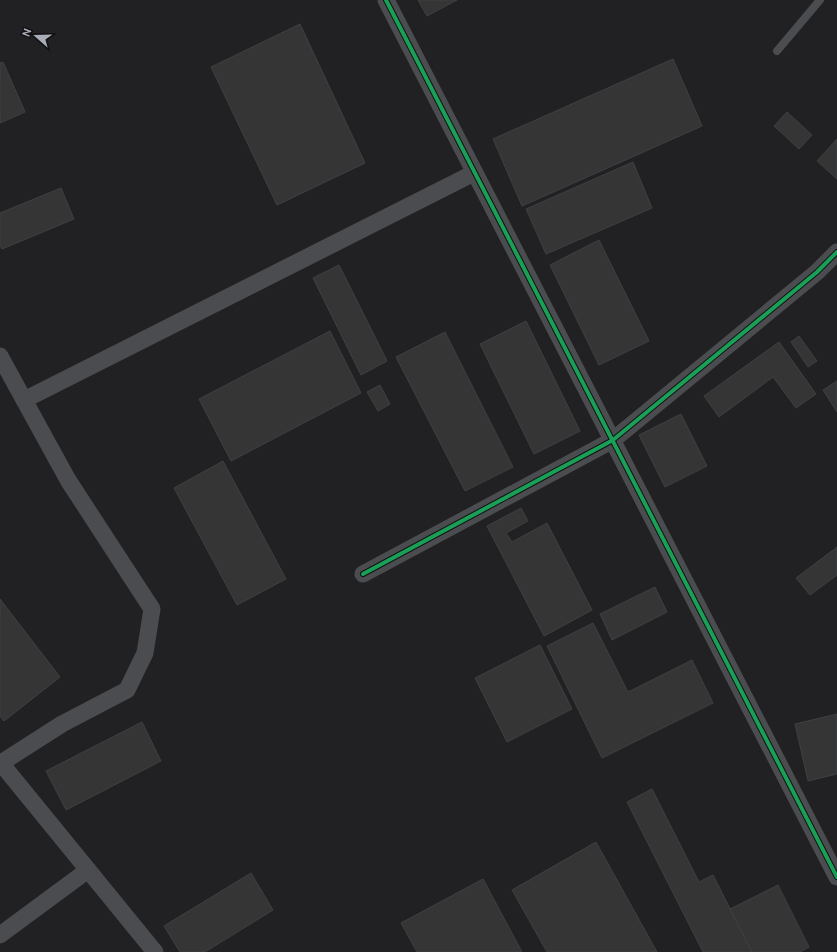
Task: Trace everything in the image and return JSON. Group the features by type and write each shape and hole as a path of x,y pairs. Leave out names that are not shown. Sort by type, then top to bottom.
{"street":[{"path":"386,0 837,877"},
{"path":"24,400 474,173"},
{"path":"363,574 613,440 817,272 837,252"},
{"path":"0,356 68,480 152,610 145,653 127,690 62,724 0,762 155,952"},
{"path":"0,935 88,870"}],"lane":[{"path":"777,51 820,0"}],"shaded area":[{"path":"0,0 837,0 837,952 0,952"}],"building":[{"path":"418,0 457,0 427,16"},
{"path":"300,24 365,163 277,205 211,67"},
{"path":"673,59 702,126 522,206 493,139"},
{"path":"3,62 25,112 0,123 0,63"},
{"path":"787,112 812,135 799,149 774,126"},
{"path":"837,139 837,179 817,161"},
{"path":"633,162 652,208 546,254 526,209"},
{"path":"61,188 74,219 2,249 0,245 0,213"},
{"path":"599,240 649,341 599,365 550,265"},
{"path":"339,265 387,361 361,375 313,278"},
{"path":"526,321 580,431 534,454 480,344"},
{"path":"330,331 361,393 231,461 199,399"},
{"path":"445,332 513,467 465,491 396,357"},
{"path":"799,336 817,361 808,367 791,342"},
{"path":"779,342 816,394 796,408 773,377 719,417 704,396"},
{"path":"837,381 837,412 823,390"},
{"path":"380,385 390,404 378,411 367,392"},
{"path":"681,414 707,466 665,487 639,435"},
{"path":"223,461 286,579 237,605 174,488"},
{"path":"521,508 528,521 506,533 512,542 547,523 592,610 544,636 487,526"},
{"path":"837,547 837,575 810,595 796,578"},
{"path":"655,587 667,612 612,640 600,614"},
{"path":"0,599 60,677 4,721 0,716"},
{"path":"593,623 628,692 692,660 713,703 602,758 547,646"},
{"path":"540,645 572,709 507,742 475,678"},
{"path":"837,714 837,774 808,781 795,724"},
{"path":"142,722 161,761 66,810 46,771"},
{"path":"652,789 699,882 713,875 752,952 703,952 627,802"},
{"path":"596,842 657,952 547,952 512,890"},
{"path":"251,873 273,910 205,952 180,952 164,926"},
{"path":"483,879 522,952 417,952 401,923"},
{"path":"778,885 809,947 800,952 752,952 730,909"}],"cycle path":[{"path":"386,0 837,877"},
{"path":"363,574 613,440 817,272 837,252"}]}
